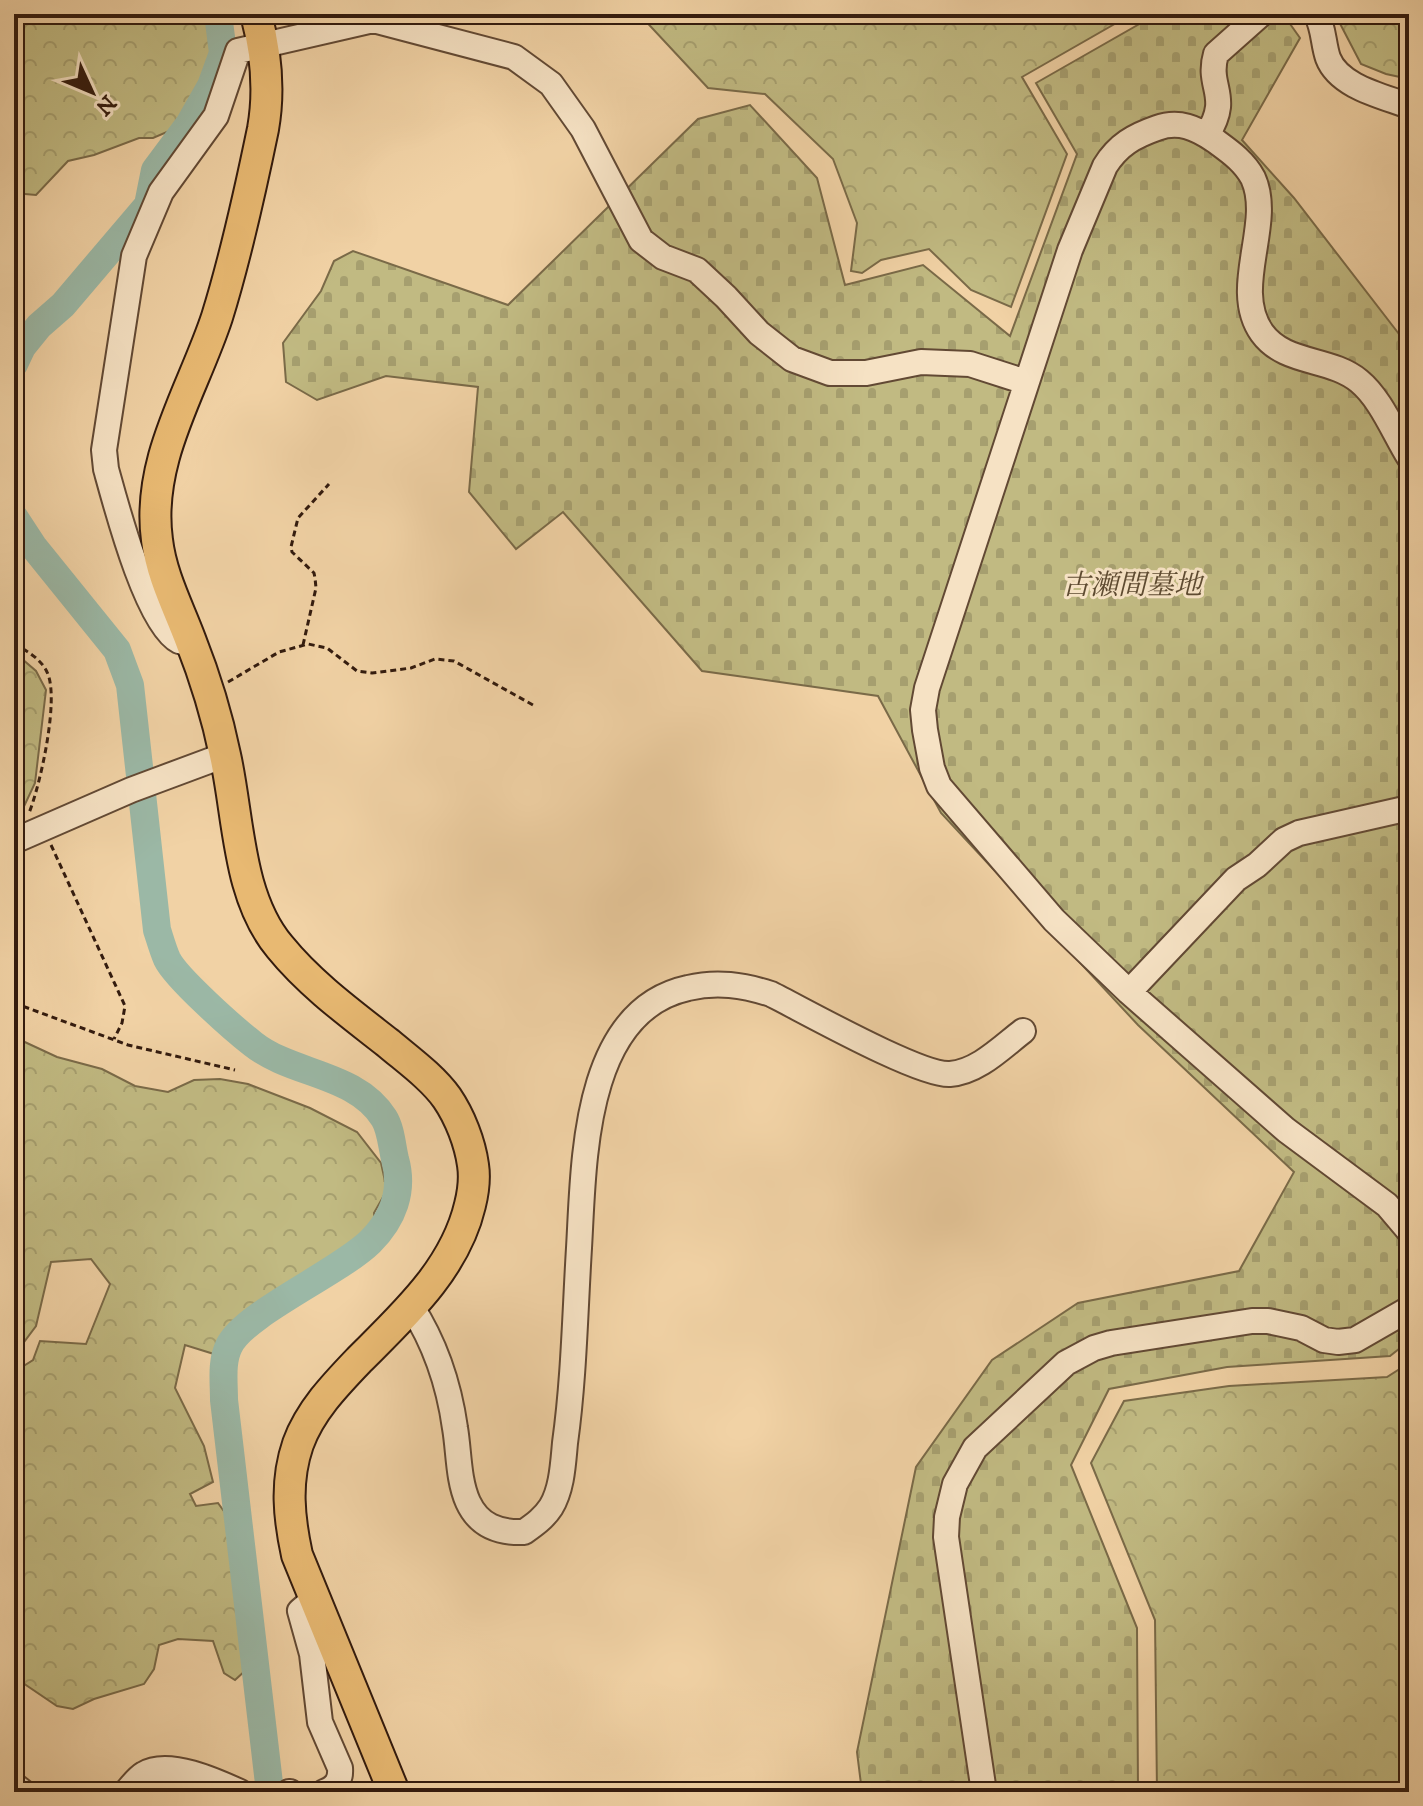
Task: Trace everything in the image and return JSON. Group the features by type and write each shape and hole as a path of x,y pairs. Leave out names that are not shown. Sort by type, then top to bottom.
{"main road":[{"path":"256,14 265,47 267,109 248,199 215,322 166,448 155,500 157,541 162,566 208,691 225,755 245,864 262,918 272,937 307,975 447,1097 464,1132 474,1166 473,1194 466,1222 450,1258 411,1306 337,1383 309,1422 299,1443 289,1492 290,1524 297,1555 394,1792"}],"street":[{"path":"1207,135 1220,108 1213,63 1216,54 1261,14"},
{"path":"1316,14 1327,56 1339,75 1409,106"},
{"path":"192,643 178,641 162,623 143,587 106,469 104,450 134,256 161,192 216,116 238,51 373,20 514,57 551,84 583,129 641,240 663,257 697,270 759,333 792,359 830,373 866,373 921,362 970,364 1026,382"},
{"path":"1409,457 1370,392 1359,381 1332,366 1279,350 1262,333 1252,310 1250,293 1257,216 1254,181 1237,156 1207,135 1184,124 1164,125 1133,137 1112,155 1070,250 927,688 923,710 926,740 939,786 1054,920 1129,992 1286,1130 1387,1205 1409,1231"},
{"path":"26,830 225,755"},
{"path":"1129,992 1236,879 1284,840 1299,833 1409,808"},
{"path":"411,1306 437,1354 455,1425 468,1501 487,1524 499,1531 524,1532 550,1509 560,1482 570,1411 586,1148 593,1108 607,1060 636,1016 660,997 676,990 703,984 749,987 771,994 919,1068 950,1074 975,1066 1023,1031"},
{"path":"984,1792 946,1537 955,1484 975,1448 1057,1370 1094,1348 1252,1321 1301,1328 1324,1340 1355,1340 1409,1309"},
{"path":"314,1599 300,1611 300,1618 312,1654 320,1722 341,1777 336,1786 324,1792"},
{"path":"126,1792 144,1774 163,1768 204,1775 240,1792"},
{"path":"159,1792 186,1774"},
{"path":"14,1785 23,1792"}],"path":[{"path":"303,645 316,588 315,578 291,547 298,518 329,484"},
{"path":"14,511 21,507"},
{"path":"14,644 31,654 47,672 52,698 42,775 26,830 122,998 124,1013 114,1039"},
{"path":"208,691 279,652 303,645 327,648 357,671 372,673 411,668 435,659 454,661 533,705"},
{"path":"14,1003 155,1052 235,1070"}],"green space":[{"path":"14,14 214,14 215,54 204,90 181,126 153,138 139,138 68,161 36,195 14,193"},
{"path":"639,14 1132,14 1022,77 1067,154 1011,307 971,290 929,249 881,260 862,273 851,271 857,223 833,159 765,94 708,88"},
{"name":"古瀬間墓地","path":"1157,14 1283,14 1300,38 1242,140 1294,198 1409,347 1409,1341 1390,1356 1227,1367 1109,1389 1071,1465 1137,1628 1138,1792 862,1792 857,1752 916,1467 992,1360 1078,1303 1239,1271 1294,1172 1138,1025 941,813 878,696 702,671 563,512 516,549 469,492 478,387 386,376 317,400 286,382 283,343 321,291 334,261 353,251 508,305 698,119 750,105 817,178 845,285 923,265 1010,336 1077,154 1036,83"},
{"path":"1335,14 1409,14 1409,79 1361,64"},
{"path":"14,652 36,671 46,690 35,783 14,821"},
{"path":"14,1037 57,1057 102,1069 135,1086 168,1092 194,1080 220,1079 248,1084 310,1108 357,1132 381,1163 387,1190 374,1213 375,1223 342,1257 247,1317 214,1354 185,1345 175,1388 204,1446 213,1482 190,1494 196,1506 218,1503 231,1521 247,1669 235,1680 224,1673 213,1641 178,1639 159,1645 154,1669 144,1684 94,1699 73,1709 57,1706 23,1683 14,1672 14,1372 33,1360 40,1341 86,1344 110,1284 91,1259 51,1262 36,1326 24,1342 14,1339"},
{"path":"1409,1363 1409,1792 1157,1792 1155,1620 1091,1463 1124,1401 1229,1386 1387,1377"}],"waterway":[{"path":"14,364 22,347 39,326 63,305 148,205 155,170 190,123 211,86 223,53 218,14"},
{"path":"14,517 33,546 117,650 130,685 157,930 167,959 193,991 253,1044 286,1062 341,1083 372,1103 384,1118 391,1138 398,1182 394,1204 385,1224 355,1254 253,1321 229,1346 225,1359 224,1400 270,1792"}]}
